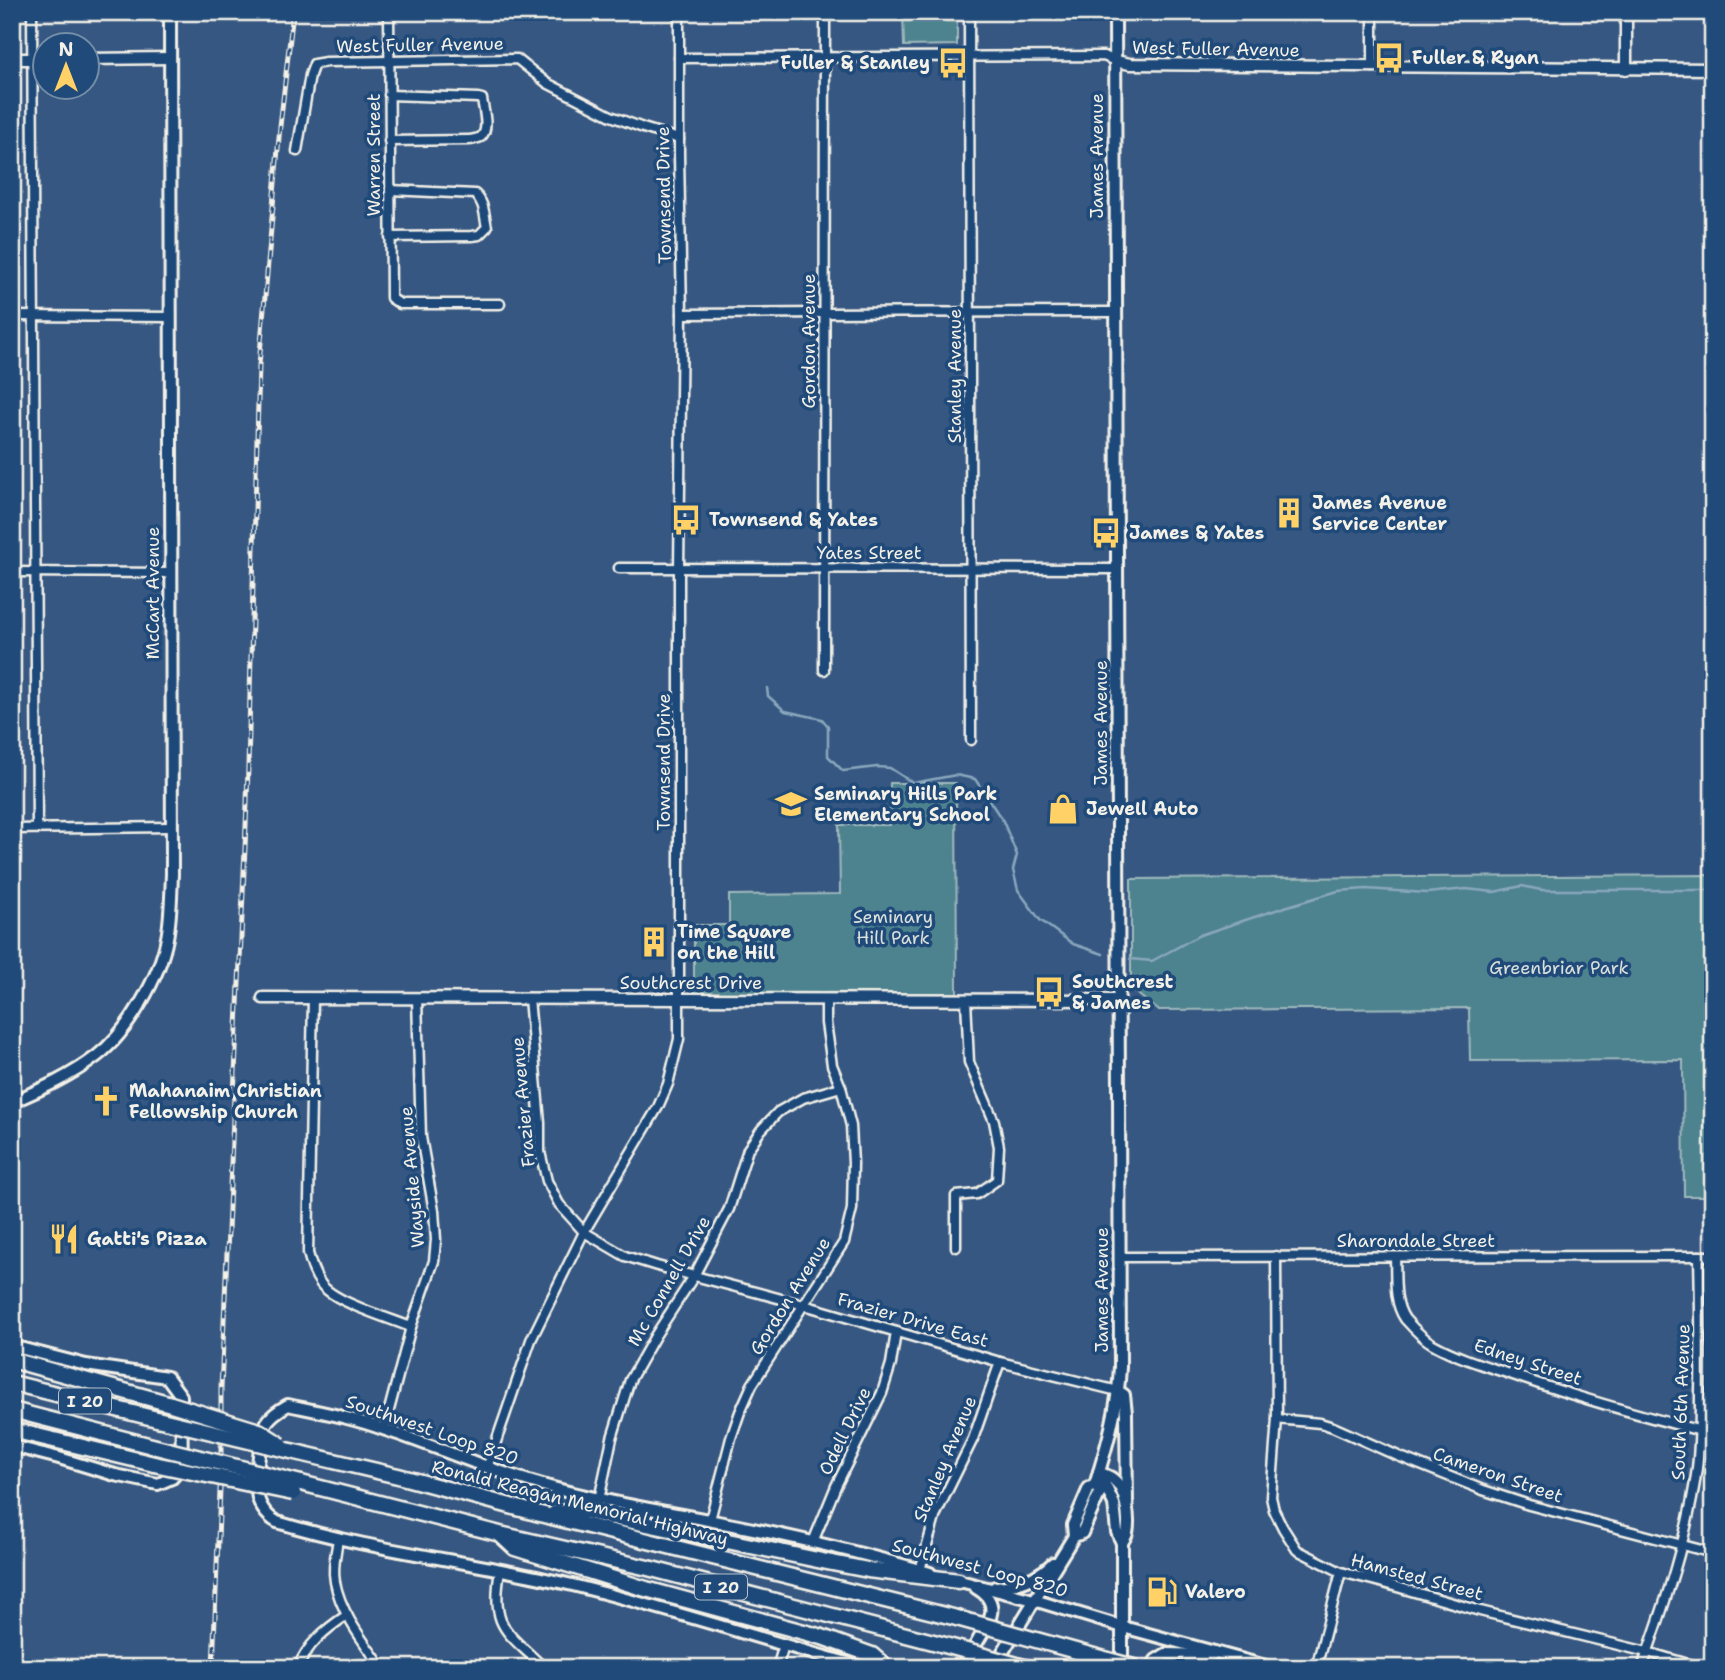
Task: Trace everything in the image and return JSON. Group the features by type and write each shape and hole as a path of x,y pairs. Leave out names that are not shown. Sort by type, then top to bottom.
{"highway":[{"path":"12,1360 259,1431 291,1451"},
{"name":"Ronald Reagan Memorial Highway","path":"12,1383 398,1476 957,1618 1137,1668"},
{"name":"I 20","path":"12,1410 152,1446 297,1488 332,1491 648,1568 1028,1668"},
{"path":"12,1430 154,1464 297,1488"},
{"path":"540,1514 585,1511 868,1570 963,1582"},
{"path":"500,1534 515,1548 832,1641 872,1655 887,1668"}],"main road":[{"name":"McCart Avenue","path":"12,1102 55,1083 91,1060 114,1039 134,1015 155,975 167,940 172,886 170,12"},
{"name":"James Avenue","path":"1063,1554 1074,1536 1073,1525 1088,1488 1095,1485 1110,1436 1120,1367 1115,12"},
{"path":"12,1346 86,1364 167,1377 181,1396 182,1467 172,1478 158,1484 12,1446"},
{"path":"1118,1391 1124,1395 1126,1413 1127,1533 1122,1543"},
{"name":"Southwest Loop 820","path":"864,1668 677,1612 565,1583 338,1539 272,1520 263,1510 257,1492 261,1447 267,1422 288,1405 331,1414 384,1429 487,1468 555,1489 813,1542 1034,1600 1226,1655"},
{"path":"1099,1472 1117,1483 1127,1504"},
{"path":"1099,1472 1114,1504 1122,1543 1122,1668"},
{"path":"984,1588 1024,1582 1048,1569 1063,1554"},
{"path":"993,1668 1063,1554"},
{"path":"961,1668 992,1613 986,1594 963,1582"},
{"path":"1152,1668 1156,1660 1166,1654 1226,1655 1273,1668"}],"street":[{"path":"32,12 32,32"},
{"name":"Warren Street","path":"389,12 391,298 400,304 499,304"},
{"name":"Townsend Drive","path":"487,1468 531,1340 584,1232 652,1118 668,1084 679,1039 682,314 679,12"},
{"name":"Gordon Avenue","path":"824,670 825,12"},
{"name":"Stanley Avenue","path":"969,12 971,740"},
{"path":"1373,12 1373,67"},
{"path":"1626,12 1626,69"},
{"name":"West Fuller Avenue","path":"679,58 1104,56 1130,64 1713,69"},
{"path":"102,59 170,58"},
{"path":"12,59 32,60"},
{"name":"West Fuller Avenue","path":"298,151 314,64 389,60 517,59 547,83 611,117 679,139"},
{"path":"389,95 482,99 485,124 480,138 469,140 389,141"},
{"path":"32,102 37,828"},
{"path":"390,190 475,194 484,208 487,228 479,235 471,236 390,237"},
{"path":"682,314 1116,312"},
{"path":"12,316 171,317"},
{"name":"Yates Street","path":"619,568 1118,569"},
{"path":"12,572 171,573"},
{"path":"12,829 171,828"},
{"name":"Southcrest Drive","path":"263,998 1119,1000"},
{"path":"313,998 308,1253 322,1286 336,1297 411,1328"},
{"name":"Wayside Avenue","path":"384,1429 411,1328 434,1262 436,1240 434,1211 421,1138 417,998"},
{"name":"Frazier Avenue","path":"529,998 540,1152 547,1181 559,1204 584,1232"},
{"name":"Gordon Avenue","path":"710,1520 740,1412 752,1385 844,1242 852,1209 853,1163 850,1126 841,1087 832,1065 826,1023 826,999"},
{"path":"956,1247 957,1196 977,1194 996,1180 999,1147 994,1121 969,1062 966,1000"},
{"name":"Mc Connell Drive","path":"599,1500 612,1438 630,1380 694,1276 729,1209 748,1149 778,1112 803,1098 841,1087"},
{"name":"Frazier Drive East","path":"584,1232 625,1256 1000,1362 1118,1391"},
{"name":"Sharondale Street","path":"1120,1256 1713,1255"},
{"name":"Hamsted Street","path":"1276,1256 1277,1419 1271,1497 1274,1510 1297,1550 1340,1572 1702,1668"},
{"name":"Edney Street","path":"1395,1256 1400,1310 1421,1336 1433,1344 1470,1361 1541,1386 1713,1434"},
{"name":"South 6th Avenue","path":"1642,1668 1682,1544 1696,1472 1701,1338 1699,1256"},
{"name":"Odell Drive","path":"813,1542 836,1486 882,1393 891,1364 896,1332"},
{"name":"Stanley Avenue","path":"920,1570 936,1514 973,1439 1000,1362"},
{"name":"Cameron Street","path":"1277,1419 1320,1423 1483,1490 1713,1553"},
{"path":"338,1539 334,1581 347,1615 382,1668"},
{"path":"500,1570 497,1607 500,1621 510,1636 544,1668"},
{"path":"1316,1668 1340,1572"},
{"path":"298,1668 310,1646 323,1632 347,1615"},
{"path":"778,1668 785,1645"}],"green space":[{"path":"903,12 957,12 957,45 904,46"},
{"name":"Seminary Hill Park","path":"890,783 956,783 957,993 694,994 694,925 729,925 729,895 840,894 839,825 890,825"},
{"name":"Greenbriar Park","path":"1713,875 1713,1196 1684,1196 1683,1060 1470,1061 1469,1008 1158,1010 1131,989 1131,879"}],"waterway":[{"path":"767,688 768,696 785,711 822,719 828,726 828,756 843,771 890,768 913,783 956,775 975,779 1003,821 1017,855 1013,870 1018,890 1040,920 1073,944 1103,954"},
{"path":"1130,959 1152,961 1200,935 1338,891 1366,889 1427,893 1466,889 1494,892 1522,886 1541,890 1713,890"}],"railway":[{"path":"213,1668 221,1464 221,1388 247,803 259,365 293,12"}],"place":[{"name":"Fuller & Ryan","path":"1389,58"},
{"name":"Fuller & Stanley","path":"953,63"},
{"name":"James Avenue Service Center","path":"1289,513"},
{"name":"Townsend & Yates","path":"686,520"},
{"name":"James & Yates","path":"1106,533"},
{"name":"Seminary Hills Park Elementary School","path":"791,804"},
{"name":"Jewell Auto","path":"1063,809"},
{"name":"Time Square on the Hill","path":"654,942"},
{"name":"Southcrest & James","path":"1049,992"},
{"name":"Mahanaim Christian Fellowship Church","path":"106,1101"},
{"name":"Gatti's Pizza","path":"64,1239"},
{"name":"Valero","path":"1162,1592"}]}
